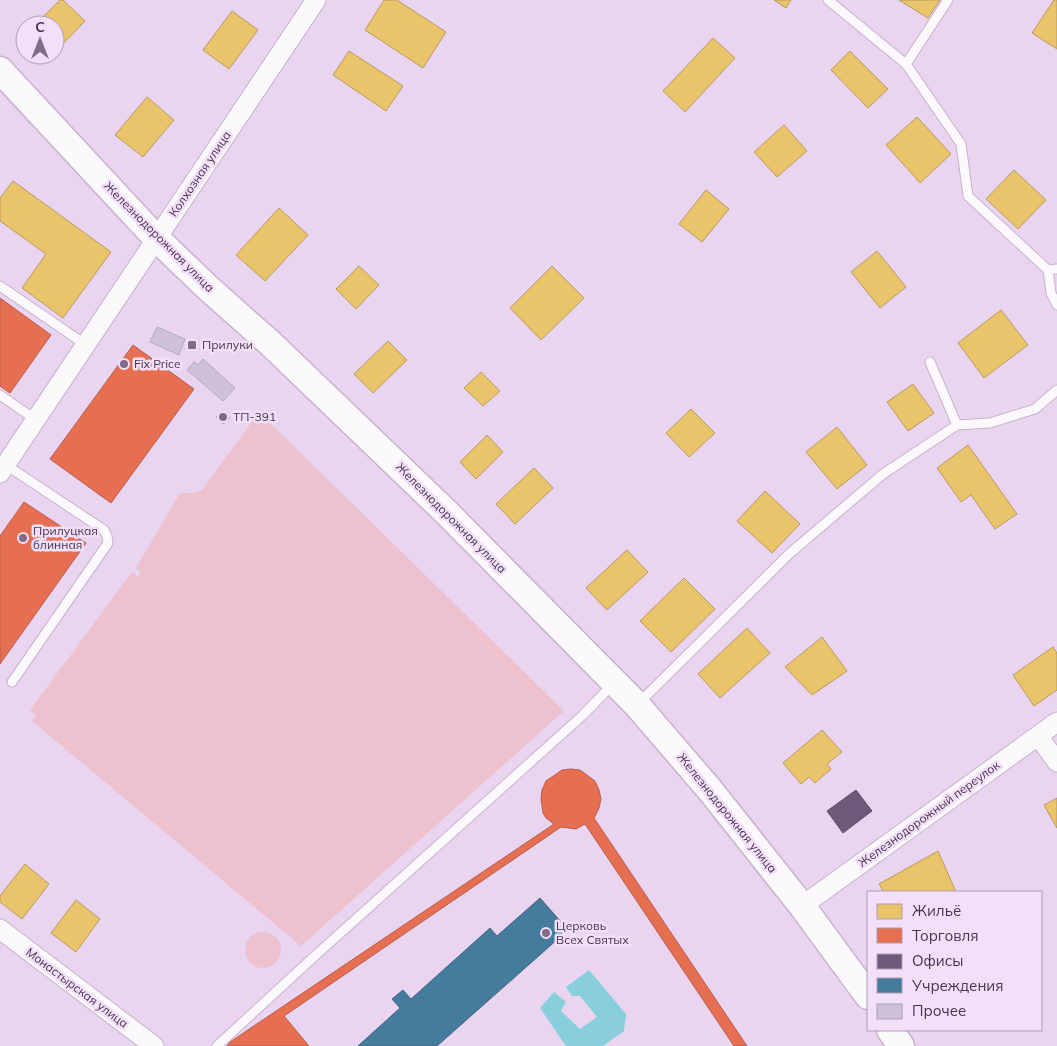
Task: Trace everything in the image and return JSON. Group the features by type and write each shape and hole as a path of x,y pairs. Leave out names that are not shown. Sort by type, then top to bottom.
{"street":[{"name":"Колхозная улица","path":"3,469 316,0"},
{"name":"Железнодорожная улица","path":"0,70 157,239 270,343 447,513 637,705 710,790 802,906 867,995"},
{"name":"Железнодорожный переулок","path":"802,906 1057,722"},
{"path":"1038,736 1057,762"},
{"name":"Монастырская улица","path":"0,929 154,1046"},
{"path":"891,1031 901,1046"}],"lane":[{"path":"828,0 906,64 960,144 968,196 1052,269 1051,293 1057,305"},
{"path":"906,64 948,0"},
{"path":"0,286 86,345"},
{"path":"930,362 957,425"},
{"path":"637,705 790,554 883,474 957,425 990,423 1034,409 1057,390"},
{"path":"0,395 36,420"},
{"path":"3,469 104,530 108,543 12,682"},
{"path":"217,1046 583,715 615,682"}],"shaded area":[{"path":"259,412 564,711 301,946 32,721 36,715 30,710 132,572 138,577 141,572 136,568 180,493 193,493 202,490"},
{"path":"263,932 270,933 276,937 280,943 280,957 276,963 270,967 263,968 256,967 250,963 246,957 245,950 246,943 250,937 256,933"},
{"path":"589,970 626,1014 624,1031 603,1046 566,1046 540,1008 554,992 566,1002 561,1011 580,1029 597,1017 580,996 572,996 566,987"}],"building: Жильё":[{"path":"60,0 63,0 85,21 65,42 65,15 45,15"},
{"path":"384,0 397,0 446,32 423,68 365,30"},
{"path":"774,0 791,0 786,8"},
{"path":"899,0 940,0 928,18"},
{"path":"1054,0 1057,0 1057,49 1032,33"},
{"path":"232,11 258,30 229,69 203,50"},
{"path":"713,38 735,58 685,112 663,91"},
{"path":"349,51 403,86 386,111 333,75"},
{"path":"850,51 888,89 868,108 831,70"},
{"path":"147,97 174,120 143,157 115,135"},
{"path":"917,117 951,154 920,183 886,145"},
{"path":"784,125 807,151 777,177 754,152"},
{"path":"1014,170 1046,200 1018,229 986,199"},
{"path":"13,181 111,252 63,318 22,288 46,254 0,221 0,198"},
{"path":"706,190 729,209 702,242 679,224"},
{"path":"279,208 308,235 265,281 236,255"},
{"path":"877,251 906,287 880,308 851,272"},
{"path":"359,266 379,285 356,309 336,289"},
{"path":"552,266 584,298 541,340 510,308"},
{"path":"1001,310 1028,345 984,378 958,343"},
{"path":"388,341 407,360 373,393 354,374"},
{"path":"481,372 500,391 483,406 464,388"},
{"path":"913,384 934,413 908,431 887,402"},
{"path":"691,409 715,433 689,457 666,433"},
{"path":"837,427 867,465 837,489 806,452"},
{"path":"487,435 503,452 476,479 460,462"},
{"path":"968,445 1017,514 995,529 971,495 961,502 937,468"},
{"path":"534,468 553,488 515,524 496,504"},
{"path":"765,491 800,524 772,553 737,521"},
{"path":"627,550 648,572 607,610 586,588"},
{"path":"684,578 715,609 671,652 640,621"},
{"path":"747,628 770,653 720,698 698,674"},
{"path":"822,637 847,671 812,695 785,667"},
{"path":"1053,647 1057,653 1057,690 1034,706 1013,675"},
{"path":"822,730 842,752 827,764 831,769 815,783 809,777 801,784 783,763"},
{"path":"1057,798 1057,828 1044,805"},
{"path":"938,851 956,891 883,891 879,884"},
{"path":"25,864 49,884 22,919 0,902 0,896"},
{"path":"76,900 100,919 76,952 51,933"}],"building: Торговля":[{"path":"0,298 51,335 10,393 0,386"},
{"path":"133,345 194,389 111,503 50,459"},
{"path":"24,502 86,543 0,664 0,536"},
{"path":"562,770 580,770 595,781 601,799 594,818 747,1046 734,1046 585,824 576,829 561,827 284,1016 309,1046 227,1046 230,1042 554,824 543,813 542,790 546,781"}],"building: Офисы":[{"path":"856,790 872,811 843,833 827,811"}],"building: Учреждения":[{"path":"540,898 568,930 437,1046 358,1046 400,1008 392,999 403,990 411,999 490,928 497,936"}],"building: Прочее":[{"path":"157,327 185,339 179,355 150,342"},
{"path":"203,359 235,388 223,401 187,370 194,362 198,365"},
{"name":"ТП-391","path":"223,411 230,418 223,424 216,417"}],"place":[{"name":"Прилуки","path":"192,345"},
{"name":"Fix Price","path":"124,364"},
{"name":"ТП-391","path":"223,417"},
{"name":"Прилуцкая блинная","path":"23,538"},
{"name":"Церковь Всех Святых","path":"546,933"}]}
